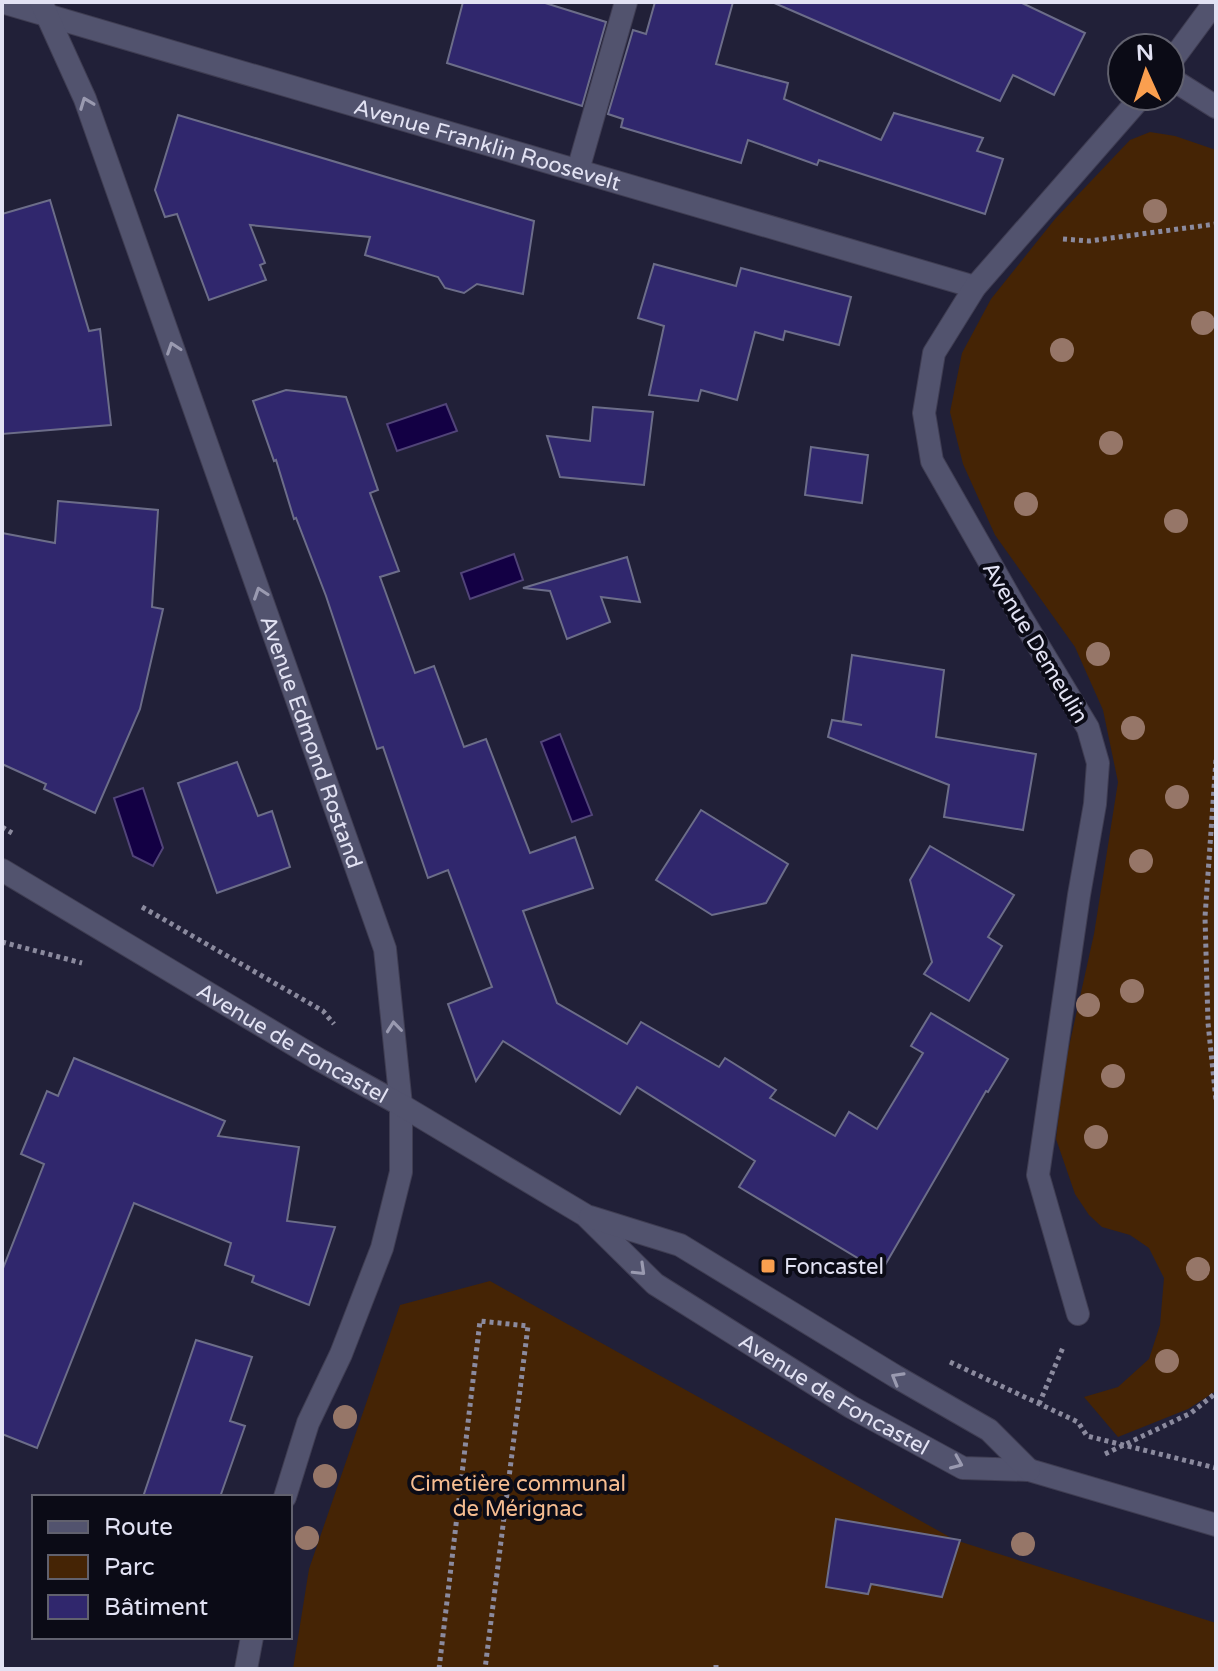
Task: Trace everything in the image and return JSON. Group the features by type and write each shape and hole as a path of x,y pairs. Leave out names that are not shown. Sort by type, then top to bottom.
{"street":[{"name":"Avenue Franklin Roosevelt","path":"2,2 44,9 975,287"},
{"path":"578,170 626,2"},
{"path":"1186,41 1215,2"},
{"name":"Avenue Edmond Rostand","path":"44,9 85,99 385,949 401,1105 401,1172 382,1248 341,1354 308,1423 286,1495"},
{"path":"1186,88 1216,107"},
{"name":"Avenue Demeulin","path":"1078,1314 1038,1175 1076,911 1095,804 1098,763 1088,728 932,461 924,413 934,353 975,287 1128,112"},
{"name":"Avenue de Foncastel","path":"2,870 585,1215 680,1245 989,1430 1029,1470"},
{"name":"Avenue de Foncastel","path":"585,1215 655,1284 851,1407 963,1468 1029,1470 1216,1525"},
{"path":"246,1669 252,1639"}],"path":[{"path":"1029,225 1046,238 1089,241 1216,224"},
{"path":"1216,760 1205,917 1208,1023 1216,1100"},
{"path":"1039,1404 1078,1314"},
{"path":"439,1669 480,1321 528,1326 485,1669"},
{"path":"1052,1478 1191,1413 1216,1393"},
{"path":"1078,1422 1087,1436 1216,1468"}],"green space":[{"path":"1150,132 1175,136 1216,150 1216,1391 1188,1409 1118,1437 1084,1397 1118,1387 1149,1359 1160,1325 1164,1278 1149,1248 1130,1235 1102,1227 1089,1215 1075,1194 1056,1139 1064,1069 1094,934 1118,782 1103,710 1075,647 995,535 963,464 950,412 962,353 991,299 1055,219 1130,140"},
{"name":"Cimetière communal de Mérignac","path":"490,1281 955,1540 1216,1623 1216,1669 293,1669 309,1569 400,1305"}],"shaded area":[{"path":"446,404 457,431 397,451 387,424"},
{"path":"514,554 523,580 470,599 461,573"},
{"path":"560,734 592,815 572,822 541,742"},
{"path":"143,788 163,848 153,866 133,856 114,798"}],"building":[{"path":"463,2 542,2 606,22 582,106 447,63"},
{"path":"655,2 733,2 716,64 788,83 784,99 881,140 894,113 983,138 977,151 1003,159 985,214 819,160 817,165 748,140 741,163 621,127 623,119 608,114 633,30 646,34"},
{"path":"772,2 1020,2 1085,33 1054,95 1013,75 1000,101"},
{"path":"178,115 534,221 523,294 477,284 464,293 445,288 438,277 365,255 370,237 250,225 265,263 260,265 266,280 209,300 177,214 165,217 155,190"},
{"path":"50,200 89,331 100,329 111,425 2,434 2,214"},
{"path":"654,264 736,286 741,268 851,297 839,345 785,331 783,340 755,332 737,400 701,390 698,401 649,395 664,326 638,318"},
{"path":"286,390 346,397 378,490 370,493 399,571 380,577 415,673 434,666 464,747 486,739 530,853 575,837 593,888 523,911 557,1003 627,1044 641,1022 719,1067 725,1058 776,1090 770,1098 835,1136 849,1112 877,1129 923,1053 911,1046 931,1013 1008,1059 986,1091 881,1272 739,1187 755,1161 637,1087 620,1114 503,1041 476,1081 448,1004 492,987 448,870 428,878 383,747 377,749 326,596 294,519 253,401"},
{"path":"593,407 653,412 644,485 560,477 547,436 590,441"},
{"path":"811,447 868,455 862,503 805,495"},
{"path":"58,501 158,510 152,607 163,609 140,709 95,813 44,789 46,784 2,764 2,533 55,543"},
{"path":"627,557 640,602 601,597 610,622 567,639 550,591 523,588"},
{"path":"852,655 944,670 936,737 1036,754 1023,830 944,817 949,785 828,737 832,720 862,725 843,721"},
{"path":"237,762 258,816 272,811 290,867 217,893 178,783"},
{"path":"701,810 788,864 766,903 712,915 656,880"},
{"path":"930,846 1014,895 988,937 1002,946 969,1001 924,974 932,962 910,880"},
{"path":"74,1058 225,1121 218,1136 299,1147 287,1221 335,1227 309,1305 252,1282 254,1276 225,1265 231,1243 134,1203 37,1448 2,1434 2,1271 44,1164 21,1154 47,1091 58,1096"},
{"path":"196,1340 252,1357 230,1421 245,1426 221,1495 144,1495"},
{"path":"836,1519 960,1540 942,1597 871,1584 868,1594 826,1587"}],"place":[{"name":"Foncastel","path":"768,1266"}]}
